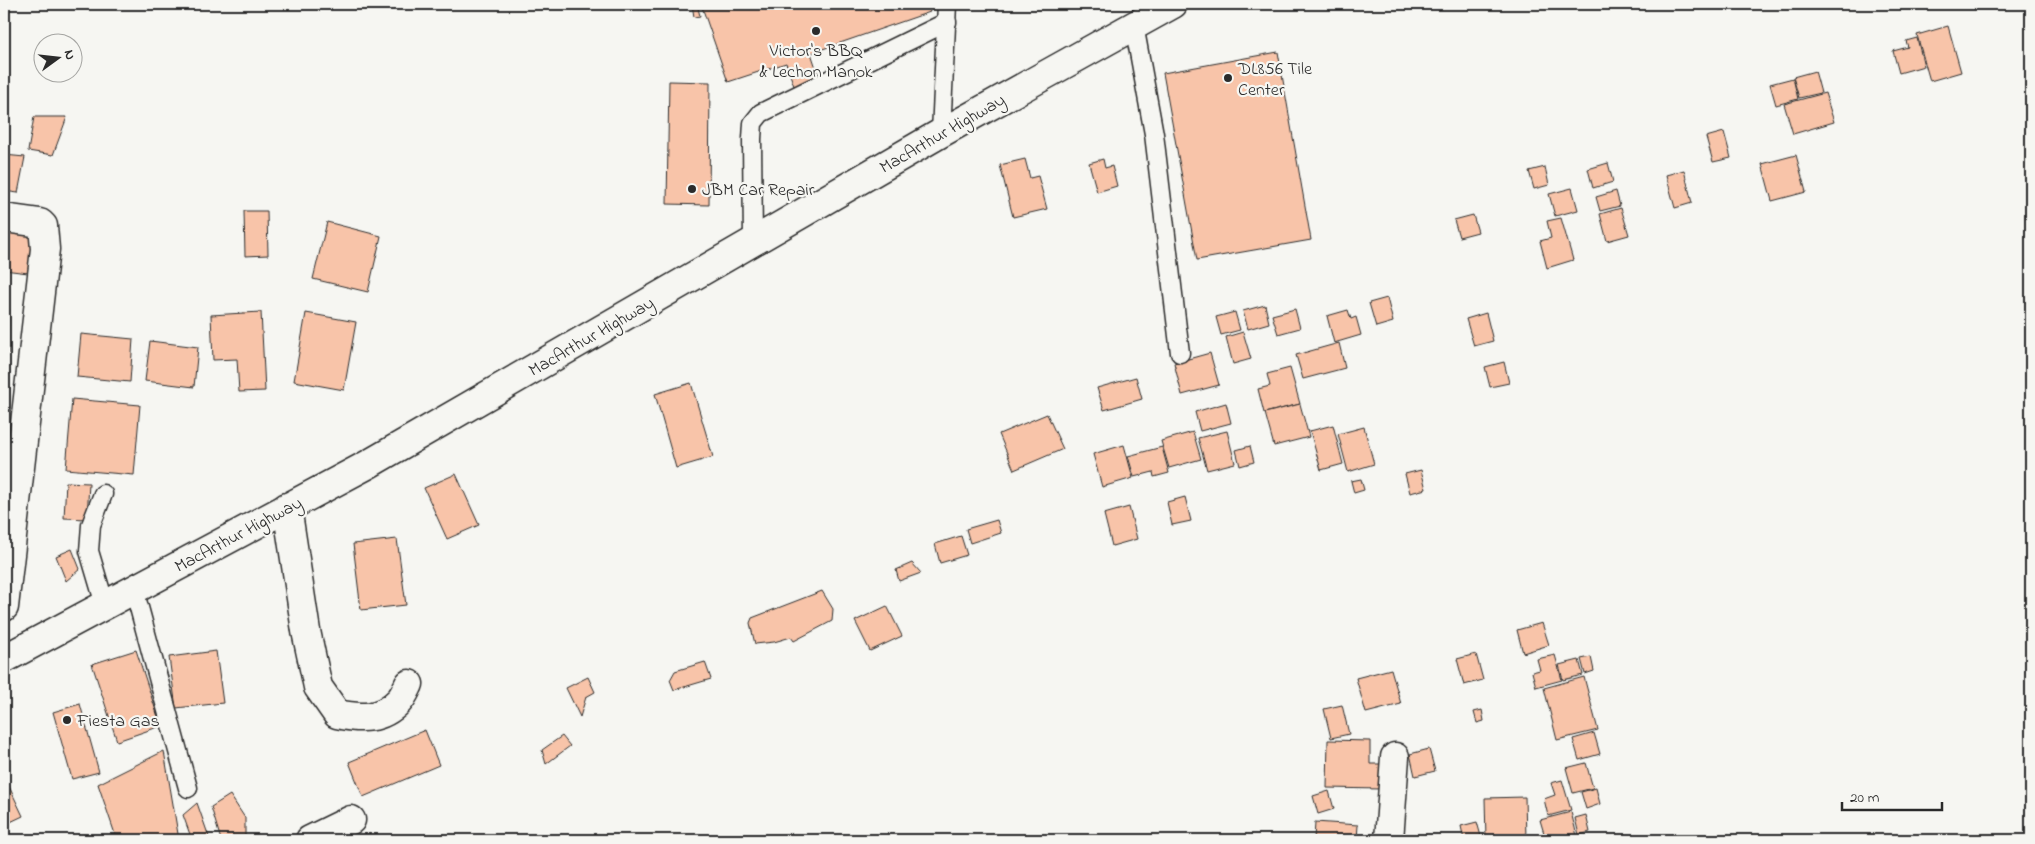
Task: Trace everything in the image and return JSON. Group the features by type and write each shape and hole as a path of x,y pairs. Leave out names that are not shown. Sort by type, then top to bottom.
{"main road":[{"name":"MacArthur Highway","path":"4,659 367,465 941,133 1173,4"},
{"path":"4,218 43,226 45,249 4,607"},
{"path":"288,507 306,631 318,687 337,714 356,718 379,716 399,701 409,684"},
{"path":"1389,840 1395,757"},
{"path":"310,840 351,820"}],"lane":[{"path":"941,133 947,4"},
{"path":"753,243 752,139 753,123 761,113 946,22"},
{"path":"1134,25 1154,134 1180,353"},
{"path":"103,494 91,525 89,551 105,605"},
{"path":"134,590 188,788"}],"building":[{"path":"692,4 697,4 700,16 694,17"},
{"path":"701,4 927,4 930,12 811,53 820,80 795,89 786,63 728,82"},
{"path":"1948,26 1961,72 1930,81 1917,35"},
{"path":"1917,38 1924,66 1899,73 1893,51 1908,47 1906,41"},
{"path":"1278,52 1311,240 1197,260 1163,73"},
{"path":"1815,71 1821,93 1799,98 1793,77"},
{"path":"1793,78 1798,99 1776,105 1770,84"},
{"path":"669,81 710,82 709,205 667,204"},
{"path":"1825,93 1834,122 1793,134 1784,104"},
{"path":"34,117 67,117 53,155 28,151"},
{"path":"1724,132 1731,158 1713,162 1706,137"},
{"path":"4,155 25,157 18,193 4,191"},
{"path":"1796,155 1806,192 1772,201 1762,164"},
{"path":"1025,159 1030,178 1038,176 1047,209 1013,217 1000,165"},
{"path":"1103,159 1105,168 1112,166 1117,186 1097,192 1089,163"},
{"path":"1608,163 1613,182 1593,188 1588,169"},
{"path":"1545,167 1549,185 1534,189 1529,171"},
{"path":"1684,170 1692,203 1675,208 1666,175"},
{"path":"1572,188 1578,210 1555,216 1549,194"},
{"path":"1616,191 1620,206 1600,211 1596,197"},
{"path":"1621,208 1629,235 1607,241 1600,214"},
{"path":"244,211 267,211 268,255 245,256"},
{"path":"1473,215 1478,232 1459,237 1454,220"},
{"path":"1561,218 1573,260 1547,268 1540,241 1551,238 1547,221"},
{"path":"327,222 381,236 368,292 313,279"},
{"path":"4,223 41,228 36,274 4,270"},
{"path":"1387,298 1393,322 1376,327 1369,303"},
{"path":"1265,305 1269,323 1248,329 1243,311"},
{"path":"4,308 9,309 8,354 4,354"},
{"path":"1295,309 1300,328 1278,334 1272,315"},
{"path":"1348,310 1351,319 1356,317 1361,335 1334,343 1327,316"},
{"path":"261,312 265,391 239,392 237,359 213,360 211,315"},
{"path":"1235,312 1240,330 1221,335 1216,317"},
{"path":"306,313 356,322 344,390 294,381"},
{"path":"1486,313 1493,341 1474,346 1466,319"},
{"path":"1243,332 1251,359 1233,364 1226,337"},
{"path":"81,334 133,339 130,382 77,377"},
{"path":"150,341 198,347 194,387 145,381"},
{"path":"1339,343 1345,368 1303,379 1296,355"},
{"path":"1210,353 1219,385 1182,395 1174,363"},
{"path":"1504,362 1509,383 1490,387 1485,367"},
{"path":"1290,368 1300,404 1264,413 1258,389 1270,386 1267,374"},
{"path":"1136,377 1142,399 1104,410 1097,388"},
{"path":"691,383 713,457 676,468 655,394"},
{"path":"72,399 140,405 134,475 66,469"},
{"path":"1226,403 1231,423 1200,431 1195,412"},
{"path":"1300,404 1309,437 1274,446 1265,413"},
{"path":"1047,414 1063,449 1014,470 999,434"},
{"path":"1333,425 1343,464 1321,470 1310,431"},
{"path":"1364,427 1374,464 1348,472 1338,434"},
{"path":"1227,431 1235,463 1207,470 1198,438"},
{"path":"1193,432 1201,459 1169,468 1161,441"},
{"path":"1124,445 1133,478 1102,487 1093,454"},
{"path":"1250,446 1254,462 1240,466 1236,450"},
{"path":"1162,447 1169,473 1154,477 1153,472 1134,477 1128,456"},
{"path":"1421,470 1426,489 1410,493 1405,474"},
{"path":"456,474 479,525 447,539 424,488"},
{"path":"1361,479 1364,490 1354,493 1351,481"},
{"path":"66,482 89,483 87,519 64,518"},
{"path":"1185,497 1191,521 1172,525 1167,502"},
{"path":"1129,507 1137,539 1112,546 1104,514"},
{"path":"997,520 1001,533 970,543 966,529"},
{"path":"961,536 967,555 940,563 935,544"},
{"path":"397,539 406,605 361,610 353,544"},
{"path":"72,549 80,569 66,581 56,556"},
{"path":"912,563 921,573 899,581 896,570"},
{"path":"822,591 833,609 832,621 794,641 791,637 774,642 755,644 750,623 752,618"},
{"path":"887,606 902,636 870,651 855,621"},
{"path":"1542,623 1549,645 1523,653 1517,630"},
{"path":"136,650 161,726 117,741 92,664"},
{"path":"216,651 223,703 176,708 169,657"},
{"path":"1476,654 1483,680 1464,685 1457,659"},
{"path":"1555,655 1562,680 1536,687 1532,672 1540,670 1537,659"},
{"path":"1591,657 1594,671 1585,674 1581,659"},
{"path":"1579,660 1583,675 1563,680 1559,665"},
{"path":"705,662 711,679 674,690 670,680 675,671"},
{"path":"1391,669 1401,704 1366,713 1356,678"},
{"path":"588,677 595,692 586,697 580,717 566,688"},
{"path":"1584,677 1598,730 1557,740 1544,688"},
{"path":"80,704 99,772 72,779 53,712"},
{"path":"1342,705 1349,734 1331,738 1324,709"},
{"path":"1482,710 1484,721 1477,723 1474,712"},
{"path":"425,730 439,765 363,797 349,762"},
{"path":"1594,733 1600,754 1579,760 1573,739"},
{"path":"562,736 570,746 546,764 542,750"},
{"path":"1328,740 1370,741 1370,764 1382,764 1381,789 1327,788"},
{"path":"1429,749 1435,771 1415,776 1410,754"},
{"path":"164,751 179,840 117,840 98,784"},
{"path":"1586,763 1593,788 1573,793 1566,768"},
{"path":"4,776 23,816 4,825"},
{"path":"1562,780 1571,810 1548,816 1544,799 1555,795 1551,783"},
{"path":"1596,788 1600,804 1586,809 1581,792"},
{"path":"1329,791 1334,809 1318,814 1313,796"},
{"path":"230,795 245,818 245,840 221,840 211,807"},
{"path":"1525,797 1526,840 1486,840 1485,798"},
{"path":"197,803 210,840 192,840 183,815"},
{"path":"1571,812 1578,840 1546,840 1540,820"},
{"path":"1586,815 1590,832 1579,835 1575,818"},
{"path":"1315,822 1358,825 1357,840 1314,840"},
{"path":"1477,822 1482,840 1464,840 1461,826"}],"place":[{"name":"Victor's BBQ & Lechon Manok","path":"816,31"},
{"name":"DL856 Tile Center","path":"1228,78"},
{"name":"JBM Car Repair","path":"692,189"},
{"name":"Fiesta Gas","path":"67,720"}]}
